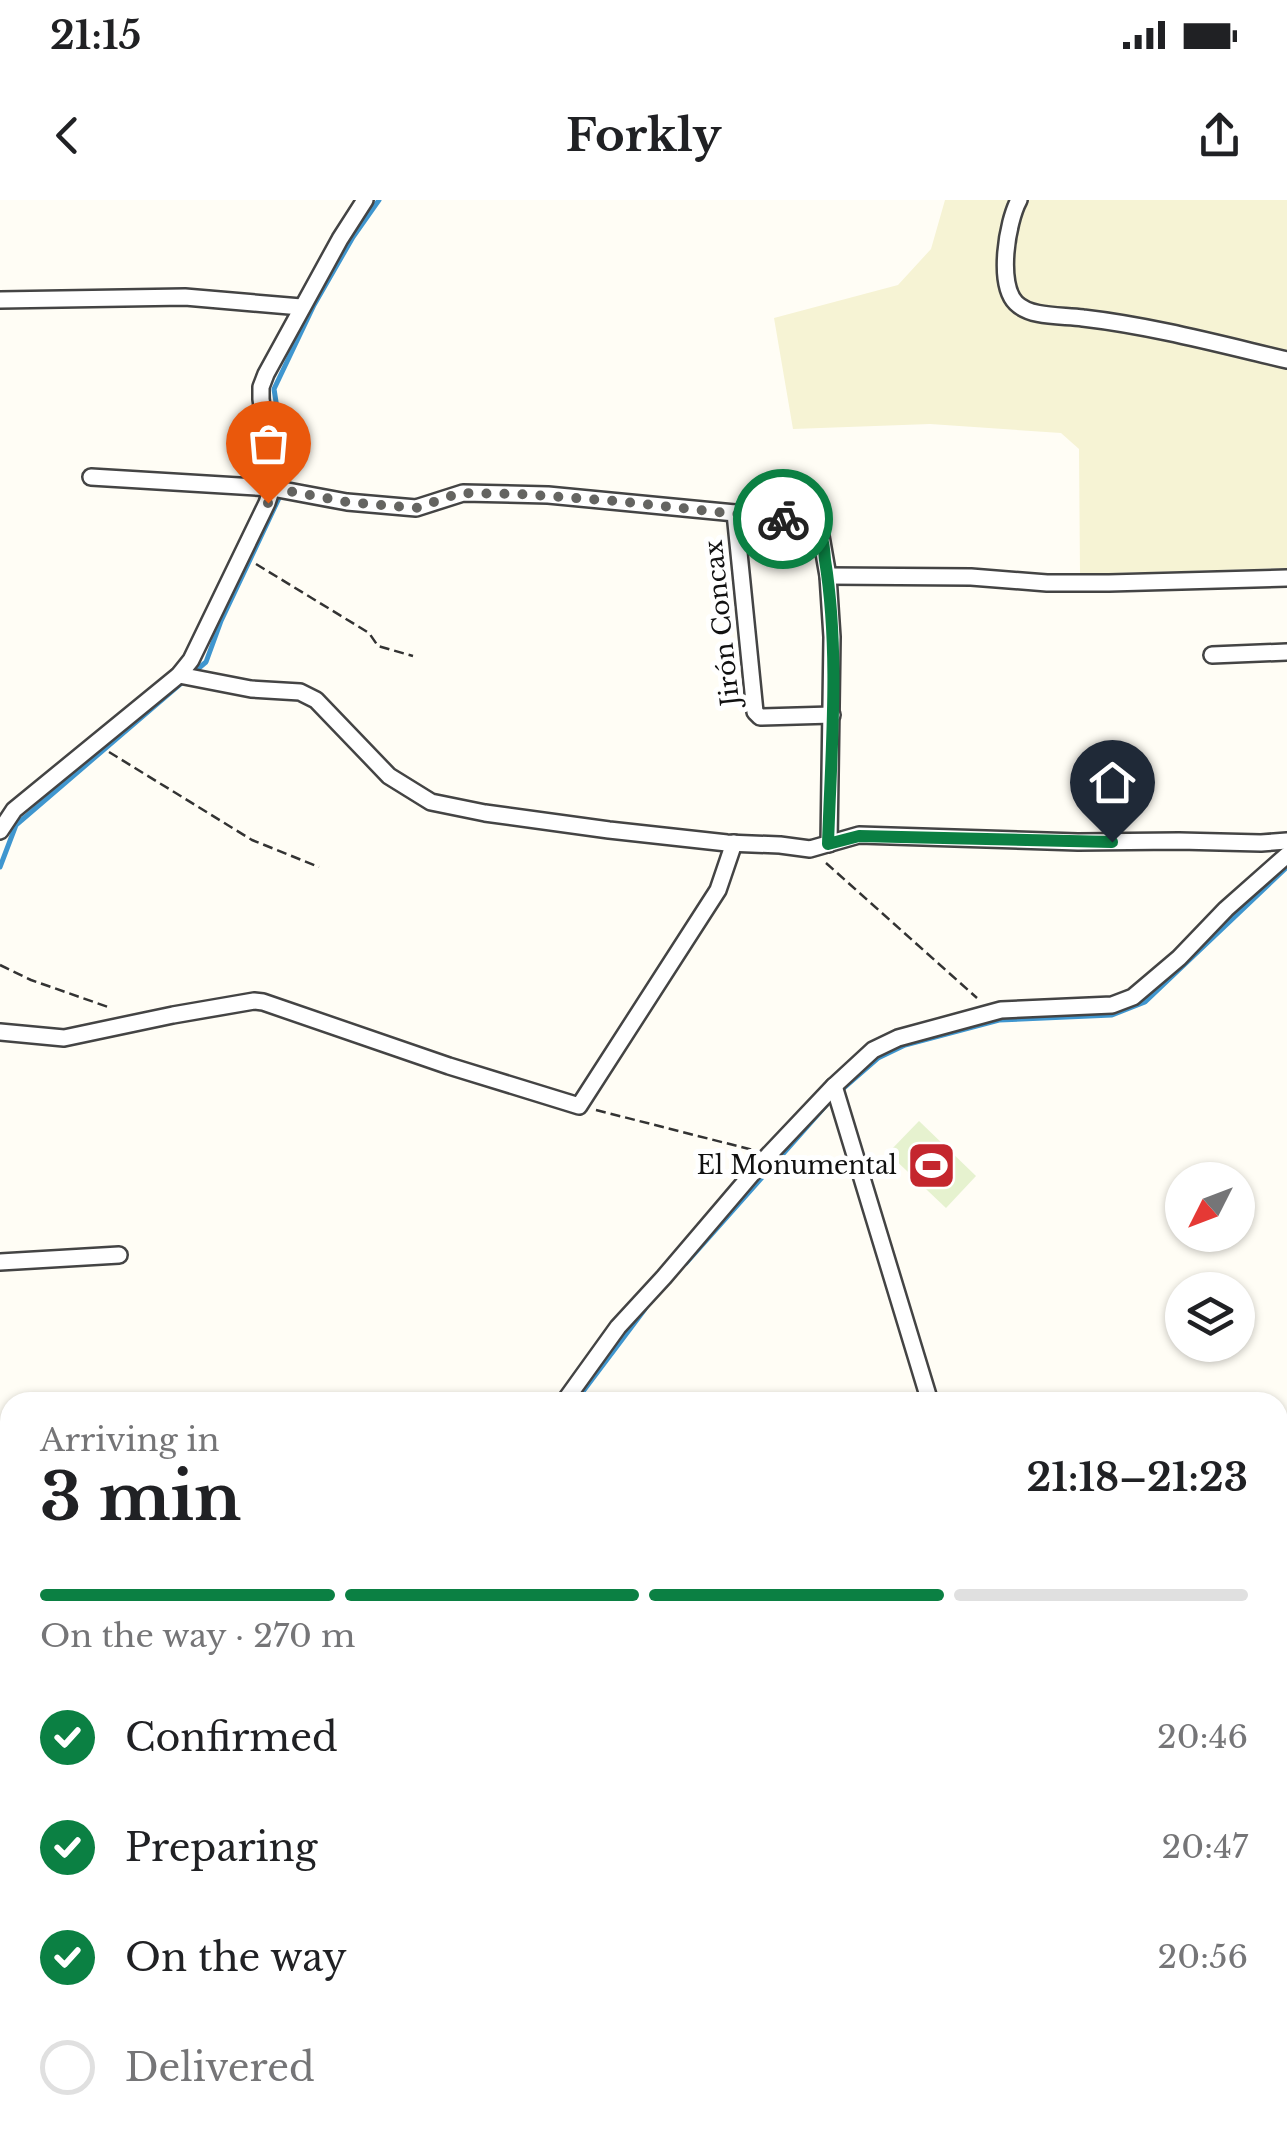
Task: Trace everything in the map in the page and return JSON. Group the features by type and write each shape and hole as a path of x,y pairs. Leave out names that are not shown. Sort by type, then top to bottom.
{"street":[{"path":"0,831 14,810 179,675 192,660 272,488 261,388 266,374 365,200"},
{"path":"1019,200 1010,223 1006,283 1011,297 1026,311 1130,324 1287,360"},
{"path":"0,300 185,297 301,307"},
{"name":"Jirón Concax","path":"92,477 272,488 347,502 416,508 463,493 548,495 735,513 757,715 832,715"},
{"path":"735,513 810,523 821,536 832,637 828,844"},
{"path":"828,576 971,576 1093,583 1287,578"},
{"path":"1212,655 1287,652"},
{"path":"179,675 251,689 300,692 316,700 389,776 431,802 485,812 609,830 810,848 859,836 1078,842 1287,841"},
{"path":"0,1032 64,1038 172,1015 263,1002 579,1106 718,890 734,843"},
{"path":"571,1392 618,1327 769,1154 873,1050 898,1038 1001,1010 1112,1005 1133,997 1287,855"},
{"path":"834,1086 927,1392"},
{"path":"0,1262 119,1255"}],"path":[{"path":"242,556 369,633 378,646 413,656"},
{"path":"95,743 252,840 318,868"},
{"path":"810,848 992,1013"},
{"path":"0,965 111,1008"},
{"path":"579,1106 769,1154"}],"shaded area":[{"path":"945,200 1287,200 1287,568 1080,574 1079,449 1061,433 930,424 793,429 774,318 898,285 931,249"}],"green space":[{"name":"El Monumental","path":"919,1121 976,1176 946,1208 888,1153"}],"waterway":[{"path":"193,673 206,662 221,621 288,479 274,389 314,305 379,200"},
{"path":"0,867 16,825 185,680"},
{"path":"839,1092 878,1058 905,1045 999,1020 1112,1015 1145,1002 1287,867"},
{"path":"686,1263 828,1103"},
{"path":"583,1392 645,1309"}],"way so far":[{"path":"268,503 272,488 347,502 416,508 460,493 520,494 783,519"}],"place":[{"name":"El Monumental","path":"932,1165"}],"route":[{"path":"783,519 810,523 817,529 828,576 832,637 828,844 859,836 1112,842"}]}
